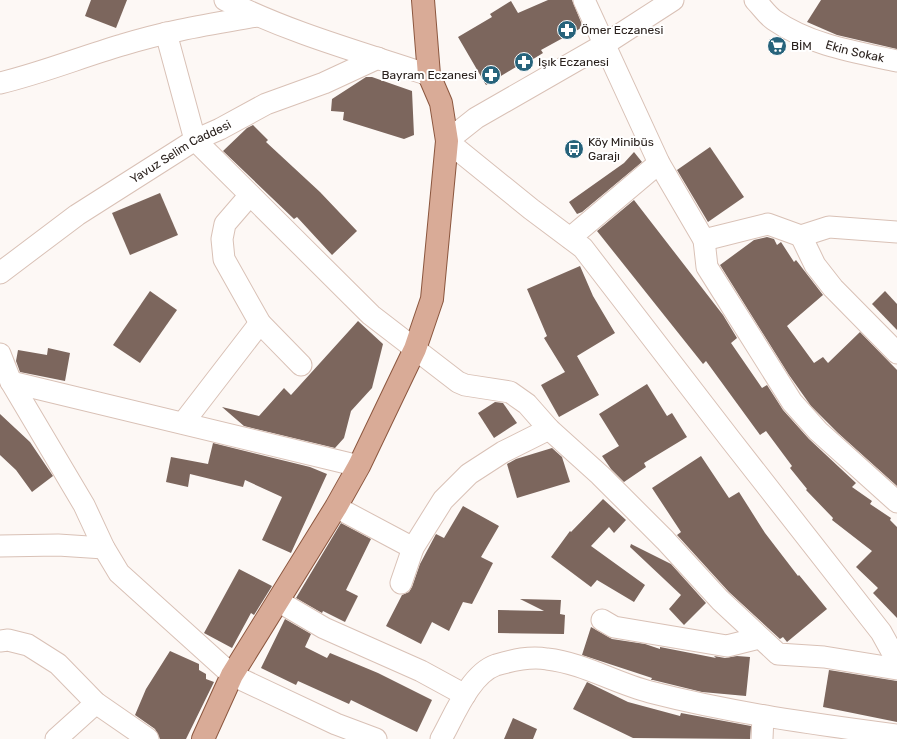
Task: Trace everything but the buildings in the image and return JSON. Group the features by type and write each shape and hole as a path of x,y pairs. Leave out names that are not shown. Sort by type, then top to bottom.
{"main road":[{"path":"203,739 232,675 336,507 359,466 415,349 432,299 448,141 441,103 429,75 423,0"}],"street":[{"path":"225,0 257,16 297,32 429,75"},
{"path":"584,0 659,163 704,240 707,267 792,402 818,431 897,502"},
{"path":"673,0 605,44 476,118 448,141 531,209 583,248 881,632 897,661"},
{"name":"Ekin Sokak","path":"755,0 773,20 807,38 855,52 897,61"},
{"path":"0,83 35,75 122,44 166,33 257,16"},
{"path":"166,33 195,140 371,315 449,375 465,385 510,392 527,404 549,428 600,475 665,540 720,600 759,638 778,654 824,657 897,669"},
{"name":"Yavuz Selim Caddesi","path":"0,273 77,215 195,140 266,104 324,83 378,58"},
{"path":"570,238 659,163"},
{"path":"250,195 225,224 222,239 224,259 260,323 301,365"},
{"path":"704,240 768,224 801,236 829,227 897,232"},
{"path":"801,236 816,266 833,288 897,353"},
{"path":"183,423 260,323"},
{"path":"0,354 11,382 84,505 104,548 120,573 232,675 336,724 376,739"},
{"path":"11,382 359,466"},
{"path":"400,583 413,548 443,500 469,474 503,452 549,428"},
{"path":"336,507 413,548"},
{"path":"0,546 51,545 104,548"},
{"path":"278,601 324,628 421,671 465,695"},
{"path":"602,620 614,627 727,646 759,638"},
{"path":"0,641 8,640 28,645 58,664 96,703 148,739"},
{"path":"441,739 465,695 479,678 495,666 524,658 547,658 572,664 649,692 763,716 863,735 897,735"},
{"path":"56,739 96,703"},
{"path":"762,739 763,716"}],"place":[{"name":"Ömer Eczanesi","path":"567,30"},
{"name":"BİM","path":"777,46"},
{"name":"Işık Eczanesi","path":"524,62"},
{"name":"Bayram Eczanesi","path":"491,75"},
{"name":"Köy Minibüs Garajı","path":"574,149"}]}
